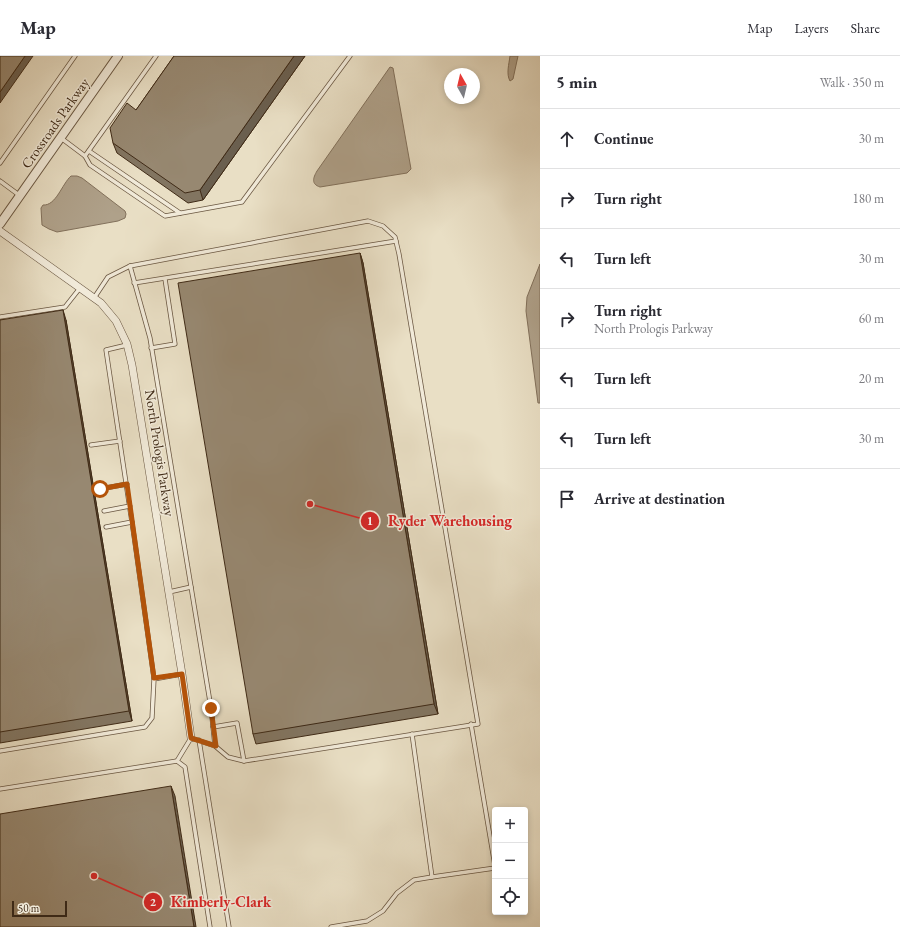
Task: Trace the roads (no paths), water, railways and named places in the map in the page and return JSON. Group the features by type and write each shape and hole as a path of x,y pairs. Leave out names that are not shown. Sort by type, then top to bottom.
{"street":[{"name":"Crossroads Parkway","path":"0,224 118,56"},
{"name":"North Prologis Parkway","path":"0,231 101,302 116,321 128,344 169,592 191,738"}],"lane":[{"path":"0,163 75,56"},
{"path":"85,156 156,56"},
{"path":"60,137 85,156 90,165 165,216 242,202 350,56"},
{"path":"89,151 180,214"},
{"path":"0,181 19,195"},
{"path":"94,298 108,277 130,266 368,221 383,226 395,237 396,241 478,724 244,761 228,757 216,746 191,738 177,761"},
{"path":"134,284 396,241"},
{"path":"130,266 151,348 216,746"},
{"path":"151,348 174,344 165,279"},
{"path":"0,317 65,307 80,288"},
{"path":"0,751 145,728 152,718 154,678 127,484 106,350 128,344"},
{"path":"91,445 120,441"},
{"path":"100,489 127,484"},
{"path":"104,511 130,506"},
{"path":"106,527 132,522"},
{"path":"169,592 191,587"},
{"path":"154,678 182,674"},
{"path":"213,727 237,723 244,761"},
{"path":"471,724 492,849"},
{"path":"412,734 432,877"},
{"path":"199,740 229,927"},
{"path":"0,789 177,761 185,767 210,927"},
{"path":"331,927 367,921 383,911 397,893 414,880 492,867"}],"place":[{"name":"Ryder Warehousing","path":"310,504"},
{"name":"Kimberly-Clark","path":"94,876"}]}
